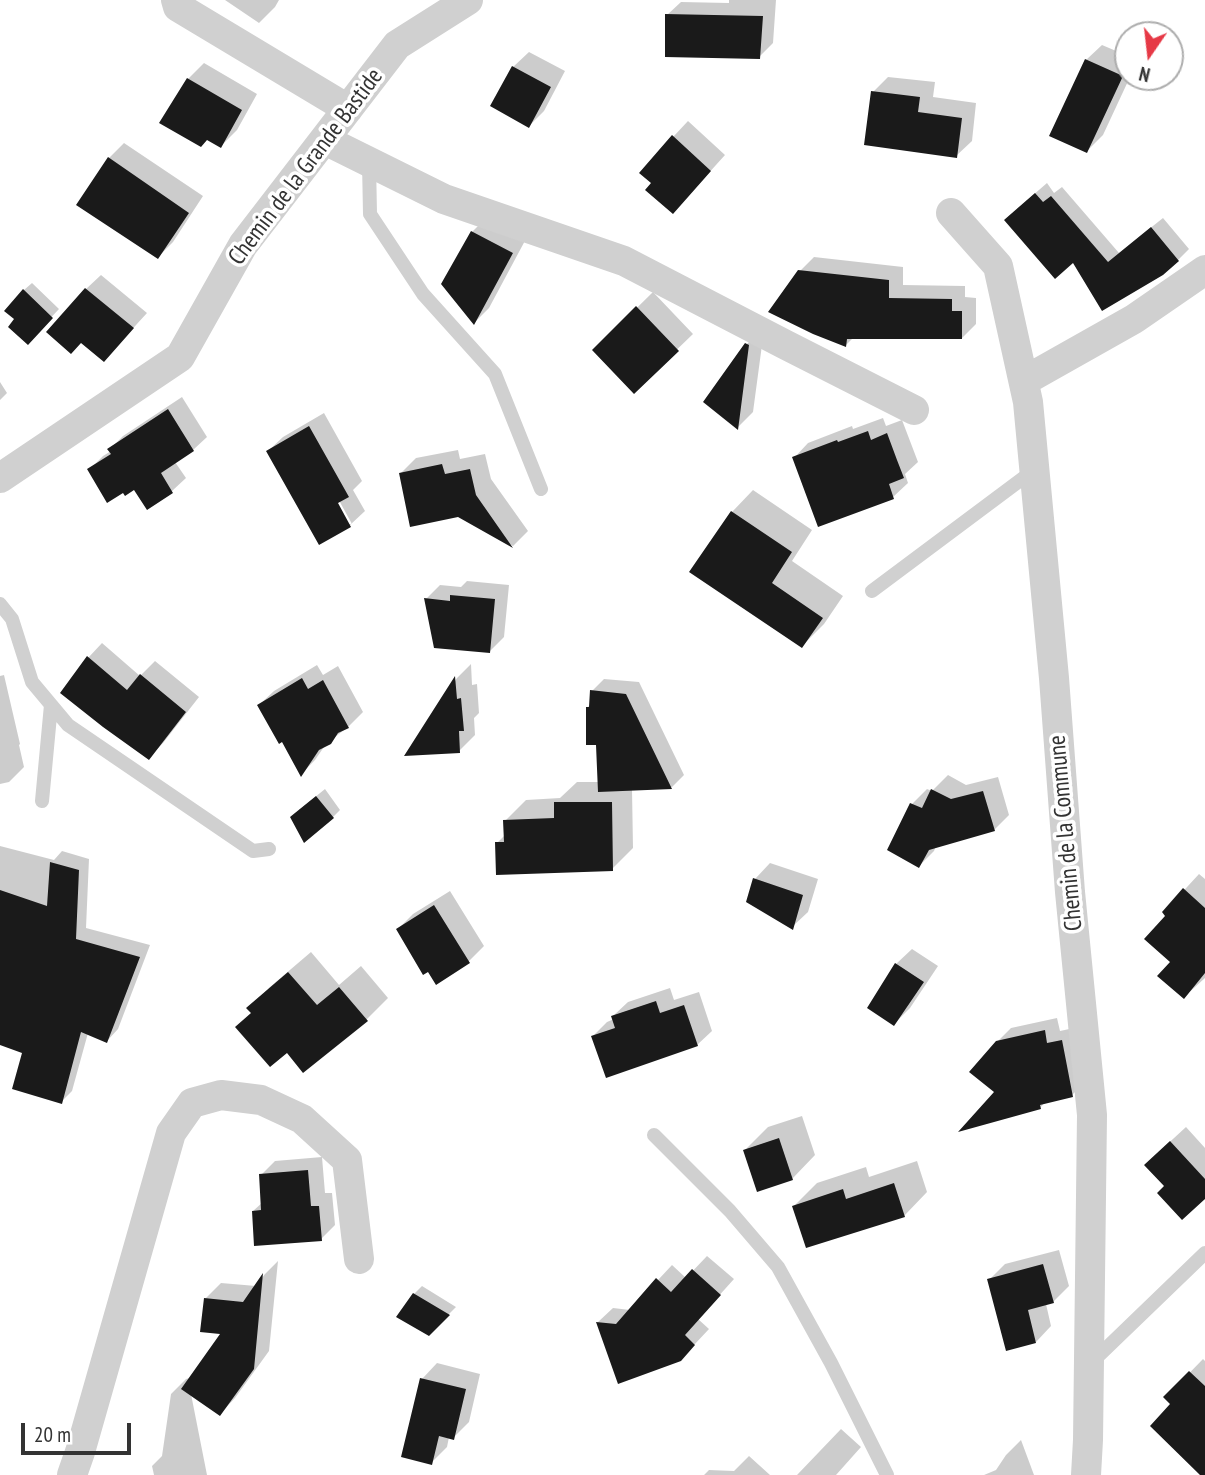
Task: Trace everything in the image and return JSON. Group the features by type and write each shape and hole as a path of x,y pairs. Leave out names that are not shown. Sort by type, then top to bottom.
{"street":[{"name":"Chemin de la Grande Bastide","path":"0,478 180,357 243,245 397,45 468,0"},
{"path":"174,2 348,109"},
{"path":"325,140 444,199 624,261 914,410"},
{"name":"Chemin de la Commune","path":"951,213 999,266 1028,402 1092,1115 1086,1475"},
{"path":"1024,381 1134,318 1205,270"},
{"path":"72,1475 171,1133 192,1103 221,1094 261,1100 302,1119 347,1160 359,1259"}],"lane":[{"path":"369,162 369,214 422,294 495,374 541,489"},
{"path":"872,591 1035,469"},
{"path":"0,604 12,619 32,681 68,725 253,851 269,849"},
{"path":"42,802 51,705"},
{"path":"654,1135 730,1210 778,1267 831,1363 887,1475"},
{"path":"1089,1365 1205,1253"}],"building":[{"path":"665,14 763,16 760,59 665,57"},
{"path":"1085,59 1114,72 1116,91 1087,153 1049,136"},
{"path":"512,66 551,87 529,128 490,106"},
{"path":"187,78 242,110 221,148 207,140 201,147 159,123"},
{"path":"871,91 920,97 918,112 962,118 957,158 864,145"},
{"path":"672,135 711,171 673,214 645,190 651,183 639,173"},
{"path":"108,157 189,213 158,259 76,205"},
{"path":"1035,193 1043,202 1051,196 1108,262 1151,227 1179,261 1163,275 1102,311 1073,263 1055,279 1004,220"},
{"path":"471,231 513,253 474,325 441,284"},
{"path":"798,270 889,280 889,298 952,299 952,311 962,311 962,339 847,339 846,347 813,334 768,312"},
{"path":"85,288 134,328 104,362 81,343 71,354 46,332"},
{"path":"23,289 53,318 28,345 8,327 14,319 4,311"},
{"path":"636,306 679,351 634,394 592,350"},
{"path":"745,343 749,345 738,430 703,402"},
{"path":"168,409 194,451 161,473 173,493 147,510 134,490 107,503 87,469 111,454 107,449"},
{"path":"309,426 349,497 338,503 351,527 319,545 266,451"},
{"path":"868,431 871,440 887,433 904,478 889,484 894,499 818,527 792,457"},
{"path":"442,464 445,474 470,469 476,495 513,548 458,517 410,527 399,473"},
{"path":"731,511 792,552 772,583 823,618 802,648 689,572"},
{"path":"450,595 495,599 490,653 434,648 424,598 450,601"},
{"path":"87,656 127,690 140,674 186,712 149,760 60,693"},
{"path":"455,676 457,699 461,698 464,731 459,731 460,753 404,756"},
{"path":"302,678 308,689 323,680 349,728 338,733 331,744 319,750 301,777 257,705"},
{"path":"590,690 626,694 672,789 598,792 596,745 586,745 586,707 589,707"},
{"path":"931,789 951,799 983,791 995,831 929,850 919,868 887,850 910,803 922,808"},
{"path":"316,796 334,818 304,843 290,817"},
{"path":"554,802 612,802 613,871 496,875 495,842 504,842 503,820 554,818"},
{"path":"50,862 79,870 76,939 140,957 107,1043 81,1032 62,1104 12,1089 22,1053 0,1045 0,890 47,906"},
{"path":"753,878 803,895 793,930 746,902"},
{"path":"1183,888 1205,908 1205,973 1184,999 1157,976 1170,962 1144,939 1165,916 1162,912"},
{"path":"434,905 470,963 436,985 428,972 423,975 396,929"},
{"path":"895,963 924,982 894,1026 867,1008"},
{"path":"288,972 317,1005 339,987 368,1021 303,1073 287,1053 270,1067 235,1027 251,1013 246,1008"},
{"path":"656,1001 660,1013 684,1005 698,1046 606,1078 591,1036 615,1028 611,1016"},
{"path":"1045,1030 1047,1043 1062,1040 1073,1097 1040,1105 1041,1109 958,1132 994,1092 969,1072 996,1041"},
{"path":"779,1138 793,1180 757,1192 743,1150"},
{"path":"1170,1141 1205,1179 1205,1199 1182,1220 1157,1193 1164,1186 1144,1165"},
{"path":"308,1170 311,1206 319,1206 322,1241 254,1246 252,1211 261,1210 259,1174"},
{"path":"894,1183 905,1217 806,1248 792,1206 843,1189 846,1199"},
{"path":"1043,1264 1054,1303 1028,1310 1036,1343 1006,1351 987,1279"},
{"path":"692,1269 721,1295 685,1335 695,1345 681,1361 618,1384 596,1322 616,1324 656,1278 671,1292"},
{"path":"263,1273 254,1369 220,1416 181,1389 220,1334 200,1332 204,1298 243,1302"},
{"path":"413,1293 450,1315 429,1336 396,1317"},
{"path":"1189,1371 1205,1386 1205,1475 1200,1475 1150,1426 1170,1404 1163,1397"},
{"path":"420,1378 466,1389 454,1440 439,1436 432,1465 401,1457"}]}
